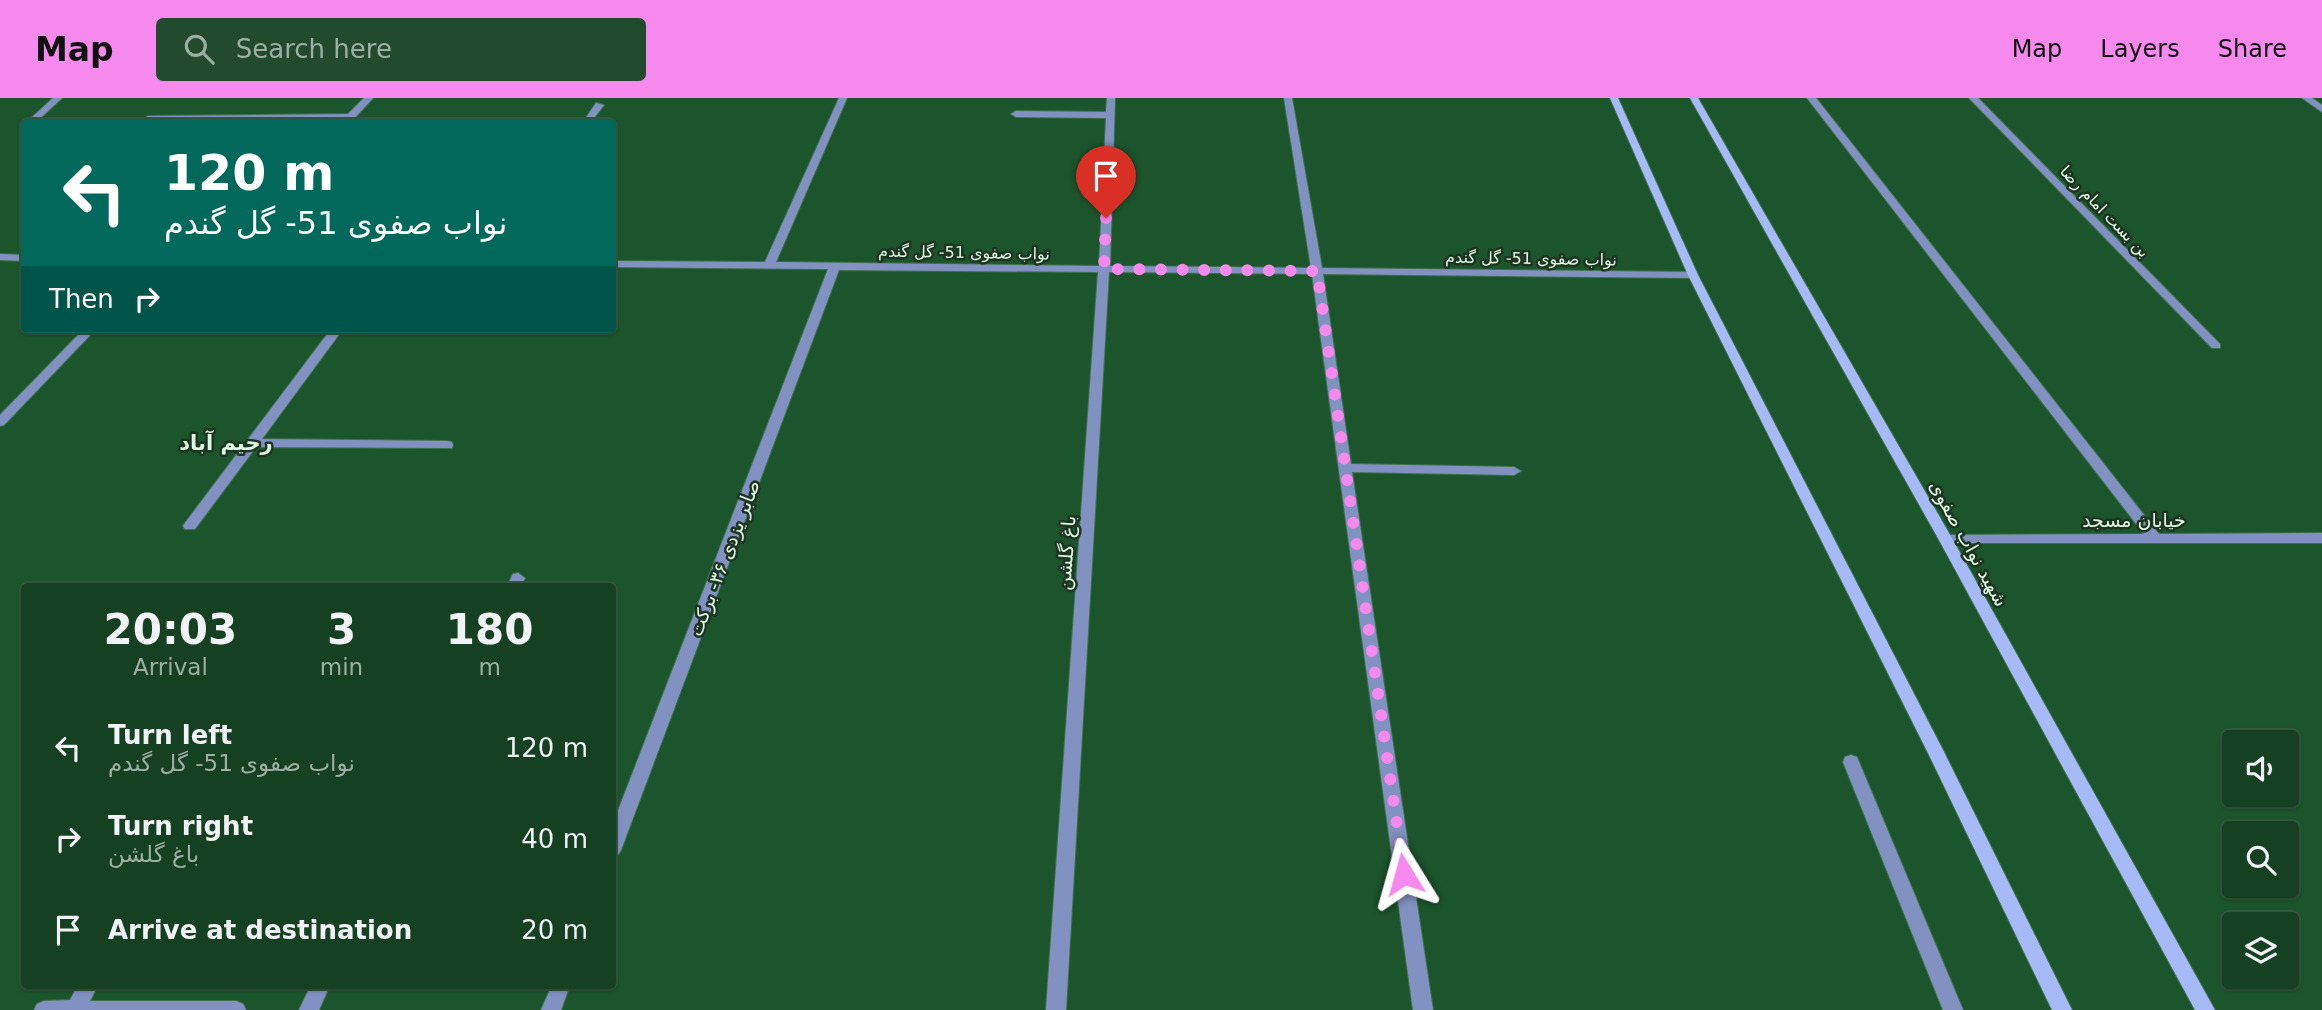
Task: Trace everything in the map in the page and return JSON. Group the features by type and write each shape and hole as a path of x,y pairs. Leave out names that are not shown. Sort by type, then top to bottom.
{"main road":[{"path":"1614,98 1693,275 1937,755 2062,1010"},
{"name":"شهید نواب صفوی","path":"1695,98 1946,540 2206,1010"}],"street":[{"path":"34,119 58,98"},
{"path":"350,119 369,98"},
{"path":"769,266 843,98"},
{"name":"باغ گلشن","path":"1056,1010 1104,269 1111,98"},
{"path":"1288,98 1317,271 1423,1010"},
{"path":"1811,98 2155,539"},
{"name":"بن بست امام رضا","path":"1973,98 2216,346"},
{"path":"2306,98 2322,109"},
{"path":"589,119 599,105"},
{"path":"1016,114 1110,115"},
{"path":"0,257 21,258"},
{"name":"نواب صفوی 51- گل گندم","path":"616,264 1693,275"},
{"name":"صابر یزدی ۳۶- برکت","path":"616,840 835,266"},
{"path":"0,422 86,333"},
{"path":"190,526 334,333"},
{"path":"252,443 447,444"},
{"path":"1345,468 1514,471"},
{"name":"خیابان مسجد","path":"1946,540 2322,538"},
{"path":"1851,762 1953,1010"},
{"path":"74,1009 86,989"},
{"path":"309,1010 319,989"},
{"path":"551,1010 559,989"},
{"path":"44,1010 236,1010"}],"district":[{"name":"رحیم آباد","path":"226,443"}],"route":[{"path":"1106,218 1104,269 1317,271 1404,874"}]}
